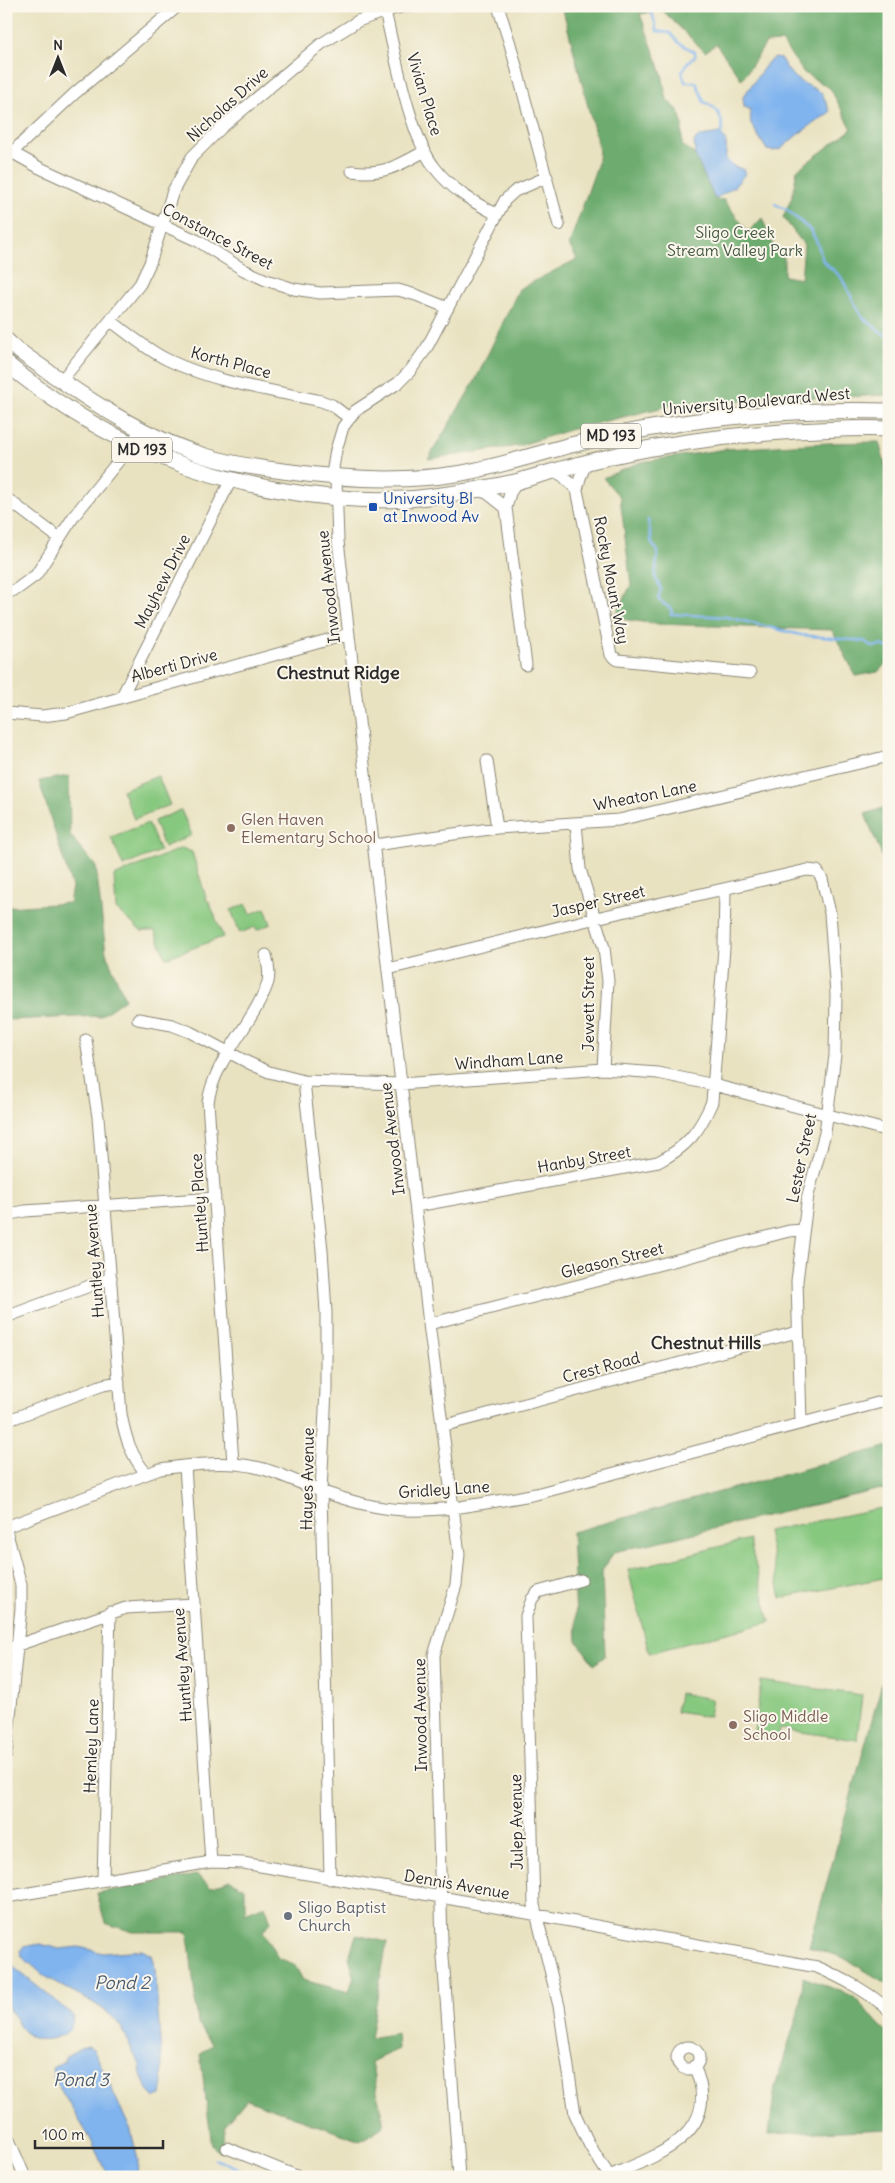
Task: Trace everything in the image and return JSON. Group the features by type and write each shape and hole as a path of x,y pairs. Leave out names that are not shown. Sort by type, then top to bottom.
{"main road":[{"name":"University Boulevard West","path":"6,340 61,381 141,430 202,455 255,467 336,479 408,479 456,474 603,438 713,419 842,410 889,411"},
{"name":"University Boulevard West","path":"6,364 57,403 131,445 182,466 231,480 336,499 383,500 417,498 475,489 518,481 587,462 711,438 825,430 889,429"}],"street":[{"path":"10,156 74,94 178,6"},
{"name":"Nicholas Drive","path":"61,381 140,284 150,263 178,180 192,157 221,128 321,44 358,21 384,11 406,6"},
{"path":"498,6 559,224"},
{"name":"Vivian Place","path":"384,11 413,123 434,168 456,190 472,202 496,214"},
{"path":"352,171 384,172 425,151"},
{"name":"Constance Street","path":"10,156 163,224 198,241 244,270 266,280 294,289 320,293 398,290 448,308"},
{"name":"Inwood Avenue","path":"459,2177 443,1953 434,1655 456,1584 459,1554 429,1324 338,541 336,479 333,468 343,427 349,418 355,411 398,383 410,371 426,349 505,200 516,192 547,177"},
{"name":"Korth Place","path":"111,321 148,350 169,361 219,379 321,401 332,405 349,418"},
{"path":"6,593 29,582 36,575 74,516 141,430"},
{"path":"577,490 587,462"},
{"path":"553,470 563,476 577,490"},
{"name":"Mayhew Drive","path":"122,696 231,480"},
{"path":"518,481 510,493 506,508 526,665"},
{"path":"475,489 487,493 506,508"},
{"name":"Rocky Mount Way","path":"577,490 610,655 618,660 750,673"},
{"path":"6,498 59,538"},
{"name":"Alberti Drive","path":"6,713 42,716 66,713 349,634"},
{"name":"Wheaton Lane","path":"374,845 497,828 619,820 889,756"},
{"path":"487,761 497,828"},
{"name":"Jewett Street","path":"576,823 580,868 604,948 608,981 603,1069"},
{"name":"Jasper Street","path":"388,969 596,918 807,870 817,871"},
{"name":"Lester Street","path":"801,1423 797,1281 802,1230 808,1195 825,1133 835,1055 836,994 830,914 822,879 817,871"},
{"name":"Hanby Street","path":"416,1206 658,1162 675,1153 689,1141 702,1125 712,1102 724,948 725,889"},
{"name":"Huntley Place","path":"233,1463 208,1102 214,1079 268,981 269,970 266,955"},
{"name":"Windham Lane","path":"138,1020 172,1025 190,1032 228,1054 269,1072 304,1081 402,1084 603,1069 658,1073 714,1085 889,1131"},
{"name":"Huntley Avenue","path":"86,1040 98,1118 125,1437 138,1465 146,1474"},
{"name":"Hayes Avenue","path":"304,1081 322,1250 326,1312 326,1390 321,1492 330,1879"},
{"path":"6,1215 25,1211 215,1198"},
{"name":"Gleason Street","path":"429,1324 789,1231 802,1230"},
{"path":"6,1317 111,1278"},
{"name":"Crest Road","path":"442,1426 797,1332"},
{"path":"6,1421 103,1385 119,1382"},
{"name":"Gridley Lane","path":"6,1528 160,1469 233,1463 272,1472 321,1492 353,1502 392,1509 452,1507 485,1503 536,1494 889,1400"},
{"name":"Huntley Avenue","path":"185,1466 211,1862"},
{"path":"6,1528 21,1585 21,1608 11,1647 6,1755"},
{"name":"Julep Avenue","path":"581,1580 538,1592 532,1599 526,1616 534,1906 558,2006 575,2114 590,2146 608,2176"},
{"path":"11,1647 126,1608 194,1604"},
{"name":"Hemley Lane","path":"103,1880 110,1612"},
{"name":"Dennis Avenue","path":"6,1897 211,1862 243,1863 441,1897 817,1967 851,1982 889,2010"},
{"path":"608,2176 674,2146 688,2134 696,2122 702,2107 702,2091 694,2066"},
{"path":"6,2133 25,2177"},
{"path":"227,2148 299,2177"}],"green space":[{"name":"Sligo Creek Stream Valley Park","path":"562,6 889,6 889,395 681,403 569,430 518,446 428,459 475,381 519,289 577,259 569,245 598,163 599,149","holes":["662,10 705,52 716,44 742,80 766,43 782,42 804,73 830,88 852,129 797,170 792,197 783,217 804,245 801,279 784,276 784,257 775,249 762,218 748,232 724,200 715,199 695,155 682,145 682,124 679,111 667,100 662,74 640,14"]},
{"path":"879,442 889,479 889,660 878,672 856,676 832,630 657,624 614,618 631,585 620,497 603,478 641,462 726,449"},
{"path":"69,776 70,835 96,867 106,953 125,999 101,1016 6,1020 6,907 69,903 72,887 39,781"},
{"path":"158,776 170,805 134,819 122,790"},
{"path":"889,806 889,873 865,814"},
{"path":"181,810 192,835 164,847 154,821"},
{"path":"148,823 160,851 123,866 111,837"},
{"path":"182,848 192,852 207,901 209,901 223,937 166,958 155,931 141,931 116,909 114,876"},
{"path":"246,904 251,914 265,908 271,924 257,930 255,927 240,933 231,910"},
{"path":"889,1446 889,1494 881,1489 614,1552 602,1571 605,1656 594,1665 577,1641 572,1532"},
{"path":"881,1508 889,1545 889,1577 781,1598 767,1531"},
{"path":"749,1539 770,1622 649,1653 628,1570"},
{"path":"889,1658 889,1985 842,1957 809,1947"},
{"path":"761,1681 862,1695 857,1740 780,1729 778,1739 754,1736"},
{"path":"679,1693 712,1699 709,1717 676,1712"},
{"path":"197,1875 211,1887 230,1880 245,1888 245,1913 265,1905 271,1922 263,1931 278,1958 294,1964 303,1980 349,1992 354,1976 349,1957 356,1935 387,1942 370,2038 397,2033 398,2049 371,2062 384,2126 360,2141 247,2099 225,2125 220,2152 212,2146 200,2054 212,2044 198,2024 188,1932 133,1932 105,1923 97,1893"},
{"path":"803,1977 853,1996 889,2035 889,2129 769,2134 775,2087 801,2003"}],"water":[{"path":"774,58 781,59 790,73 798,80 822,93 830,112 797,135 781,149 773,151 767,150 751,124 750,109 744,107 743,97 768,62"},
{"path":"720,133 726,143 726,160 735,167 743,169 745,174 734,187 715,199 695,155 694,141 701,136"},
{"name":"Pond 2","path":"40,1944 59,1949 79,1947 103,1953 142,1950 151,1955 155,1969 163,2083 161,2096 155,2098 146,2087 142,2078 140,2064 127,2038 112,2016 87,1999 49,1979 22,1957 20,1951 23,1947"},
{"path":"6,1961 74,2016 68,2031 51,2039 39,2039 29,2036 24,2031 10,2011 6,2000"},
{"name":"Pond 3","path":"89,2046 94,2050 131,2131 138,2160 137,2177 108,2177 90,2138 54,2079 52,2068 80,2048"}],"waterway":[{"path":"646,6 653,16 657,31 670,33 679,43 695,52 695,57 688,62 682,72 685,82 696,82 704,102 713,107 718,113 723,130 720,134"},
{"path":"775,204 787,210 810,230 817,242 823,261 841,277 862,317 889,338"},
{"path":"648,520 652,544 658,551 655,577 661,589 658,599 672,610 671,614 727,617 801,635 864,641 873,647 881,645 889,648"},
{"path":"215,2159 255,2177"}],"place":[{"name":"University Bl at Inwood Av","path":"373,507"},
{"name":"Glen Haven Elementary School","path":"231,828"},
{"name":"Sligo Middle School","path":"733,1725"},
{"name":"Sligo Baptist Church","path":"288,1916"}],"district":[{"name":"Chestnut Ridge","path":"338,673"},
{"name":"Chestnut Hills","path":"706,1343"}]}
